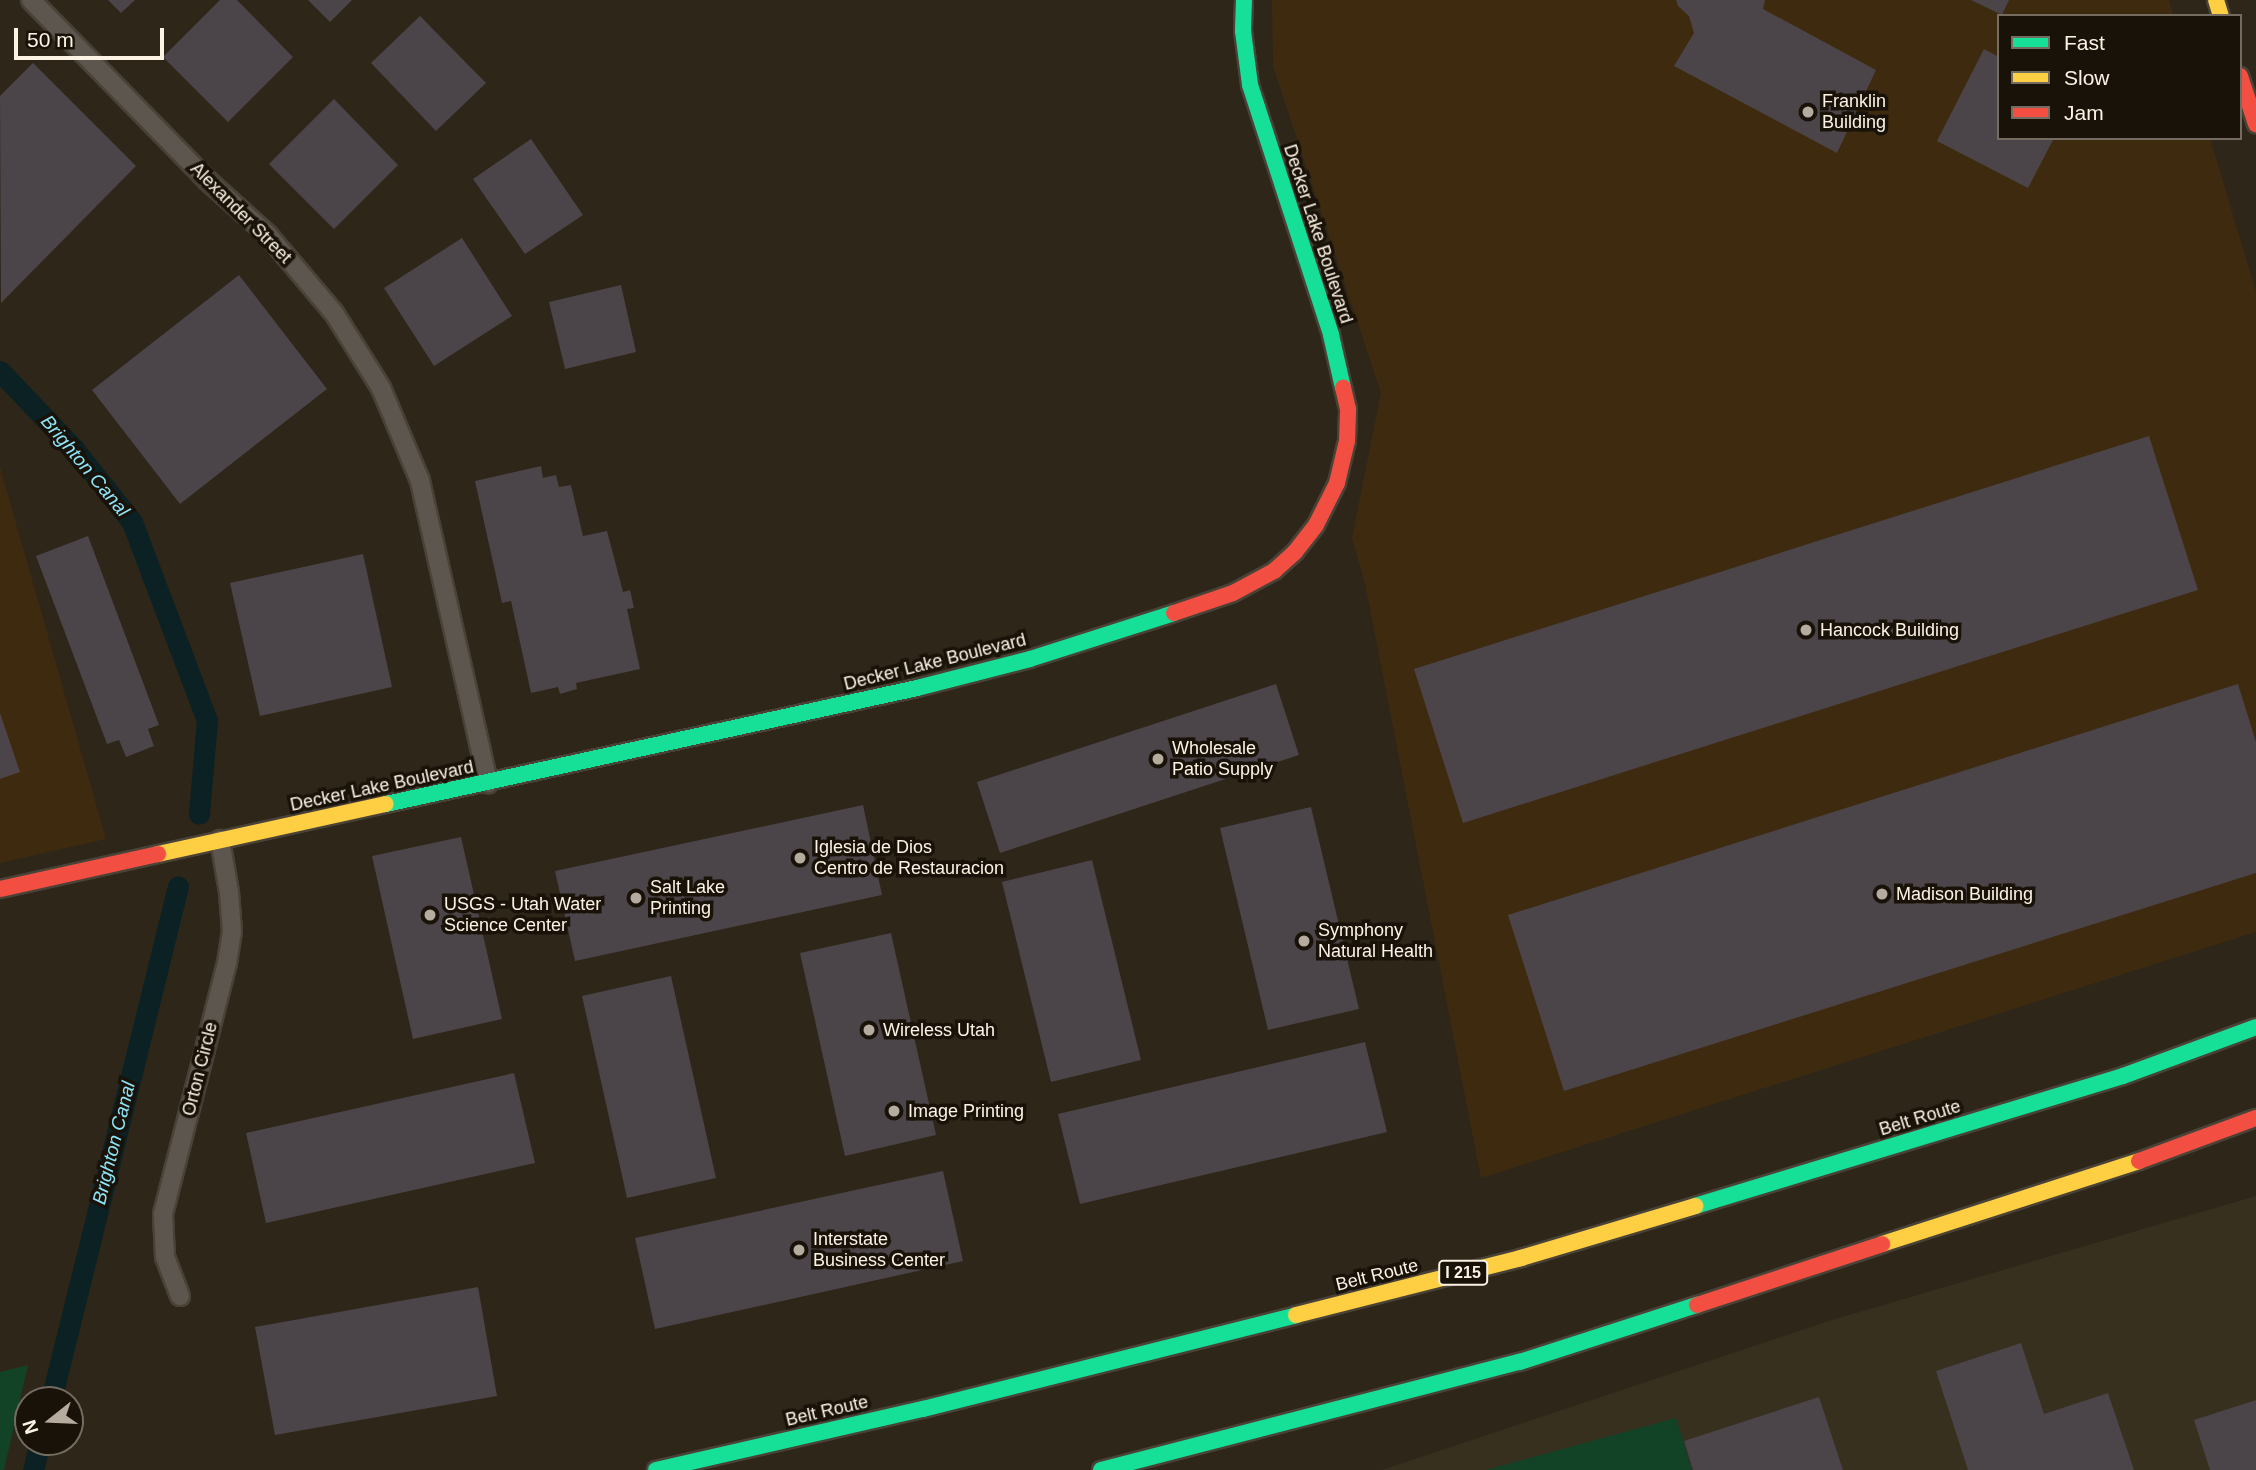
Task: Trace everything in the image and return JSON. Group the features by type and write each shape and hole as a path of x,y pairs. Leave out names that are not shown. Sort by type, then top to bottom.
{"main road":[{"name":"Decker Lake Boulevard","path":"0,890 917,688 1030,659 1233,593 1274,571 1295,552 1316,525 1337,483 1347,441 1348,409 1331,335 1250,85 1243,31 1244,0"},
{"path":"2242,82 2256,124"},
{"name":"Belt Route","path":"656,1470 923,1409 1521,1258 2123,1076 2256,1027"},
{"path":"1101,1470 1520,1362 2139,1161 2256,1118"}],"street":[{"name":"Alexander Street","path":"31,0 207,180 268,235 334,313 381,388 419,481 432,527 488,783"},
{"name":"Orton Circle","path":"180,1296 165,1257 163,1214 227,963 232,932 229,892 220,840"}],"shaded area":[{"path":"1272,0 2169,0 2172,14 1997,14 1997,140 2211,140 2256,292 2256,932 1481,1178 1365,583 1352,538 1381,393 1273,66"},
{"path":"0,467 106,839 0,863"},
{"path":"2256,1196 2256,1470 1382,1470 1832,1320"}],"green space":[{"path":"28,1365 23,1386 14,1386 14,1426 4,1470 0,1470 0,1372"},
{"path":"1676,1418 1692,1470 1486,1470"}],"building":[{"path":"108,0 135,0 121,13"},
{"path":"220,0 237,0 293,57 228,122 163,57"},
{"path":"308,0 352,0 330,22"},
{"name":"Franklin Building","path":"1676,0 1765,0 1763,9 1876,70 1837,153 1674,66 1694,33 1689,16 1678,6"},
{"path":"1971,0 2009,0 2002,14"},
{"path":"420,16 486,83 436,131 371,63"},
{"path":"1984,49 1997,56 1997,140 2053,140 2028,188 1937,141"},
{"path":"33,63 136,166 1,303 0,96"},
{"path":"334,99 398,165 334,229 269,164"},
{"path":"531,139 583,215 525,254 473,179"},
{"path":"462,238 512,316 434,366 384,288"},
{"path":"239,275 327,389 180,504 92,390"},
{"path":"621,285 636,352 565,369 549,302"},
{"name":"Hancock Building","path":"2149,436 2198,590 1463,823 1414,669"},
{"path":"541,466 543,478 556,475 559,487 571,485 583,536 607,531 623,592 630,590 634,608 627,609 640,669 576,683 577,689 560,694 558,687 531,693 511,601 502,603 475,481"},
{"path":"88,536 159,725 148,729 154,746 126,757 119,740 107,744 36,556"},
{"path":"363,554 392,687 260,716 230,583"},
{"path":"1276,684 1299,755 1000,853 977,782"},
{"name":"Madison Building","path":"2238,684 2256,742 2256,873 1564,1091 1508,915"},
{"path":"0,713 20,772 0,779"},
{"path":"863,805 882,895 575,961 555,871"},
{"path":"1311,807 1359,1009 1268,1030 1220,828"},
{"path":"461,837 502,1019 413,1039 372,856"},
{"path":"1092,860 1141,1060 1051,1082 1002,882"},
{"path":"891,933 936,1135 845,1156 800,953"},
{"path":"671,976 716,1178 627,1198 582,996"},
{"path":"1365,1042 1387,1132 1080,1204 1058,1114"},
{"path":"514,1073 535,1163 266,1223 246,1133"},
{"name":"Interstate Business Center","path":"943,1171 963,1261 655,1329 635,1238"},
{"path":"478,1287 497,1396 275,1435 255,1327"},
{"path":"2021,1343 2044,1414 2108,1393 2134,1470 1968,1470 1936,1371"},
{"path":"1819,1397 1843,1470 1693,1470 1684,1441"},
{"path":"2256,1400 2256,1470 2210,1470 2194,1420"}],"waterway":[{"name":"Brighton Canal","path":"0,371 74,449 132,522 207,720 199,814"},
{"name":"Brighton Canal","path":"54,1386 178,886"},
{"name":"Brighton Canal","path":"33,1470 36,1456"}],"traffic: fast":[{"path":"1244,0 1243,31 1250,85 1331,335 1343,388"},
{"path":"386,804 917,688 1030,659 1174,613"},
{"path":"1695,1206 2123,1076 2256,1027"},
{"path":"1101,1470 1520,1362 1697,1305"},
{"path":"656,1470 923,1409 1296,1315"}],"traffic: slow":[{"path":"2216,0 2220,14"},
{"path":"158,854 386,804"},
{"path":"1882,1244 2139,1161"},
{"path":"1296,1315 1521,1258 1695,1206"}],"traffic: jam":[{"path":"2242,82 2256,124"},
{"path":"1174,613 1233,593 1274,571 1295,552 1316,525 1337,483 1347,441 1348,409 1343,388"},
{"path":"0,889 158,854"},
{"path":"2139,1161 2256,1118"},
{"path":"1697,1305 1882,1244"}],"place":[{"name":"Franklin Building","path":"1808,112"},
{"name":"Hancock Building","path":"1806,630"},
{"name":"Wholesale Patio Supply","path":"1158,759"},
{"name":"Iglesia de Dios Centro de Restauracion","path":"800,858"},
{"name":"Madison Building","path":"1882,894"},
{"name":"Salt Lake Printing","path":"636,898"},
{"name":"USGS - Utah Water Science Center","path":"430,915"},
{"name":"Symphony Natural Health","path":"1304,941"},
{"name":"Wireless Utah","path":"869,1030"},
{"name":"Image Printing","path":"894,1111"},
{"name":"Interstate Business Center","path":"799,1250"}]}
